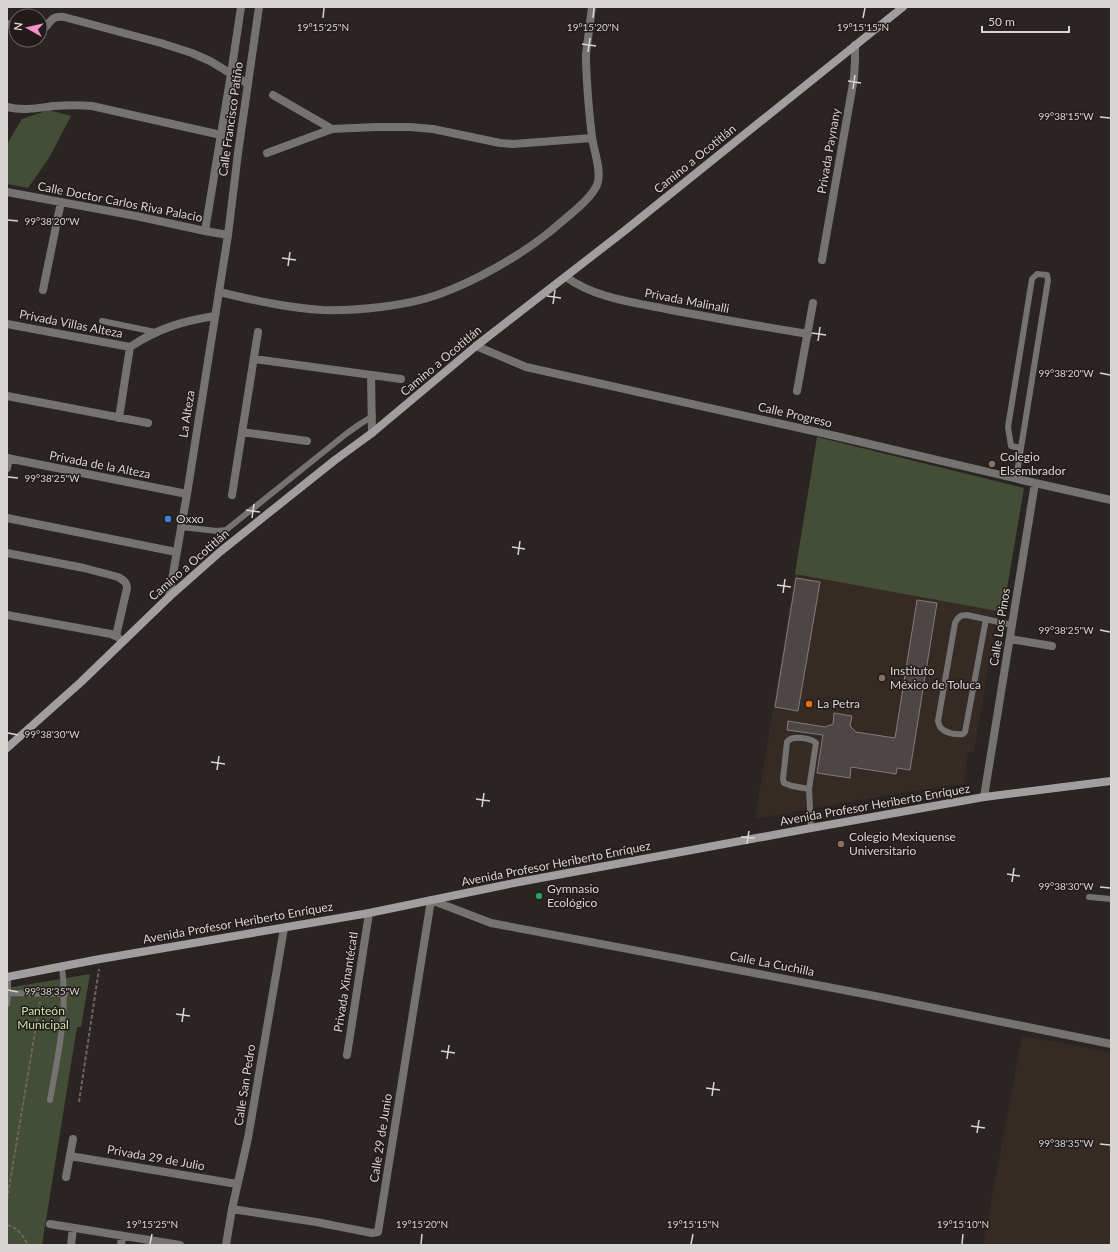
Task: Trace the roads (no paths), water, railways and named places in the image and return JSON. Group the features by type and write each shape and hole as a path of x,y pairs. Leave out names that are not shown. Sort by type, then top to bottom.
{"main road":[{"name":"Camino a Ocotitlán","path":"7,748 124,641 169,597 250,528 335,460 372,433 476,346 566,277 903,7"},
{"name":"Avenida Profesor Heriberto Enríquez","path":"7,977 100,959 369,913 519,882 984,797 1111,781"}],"street":[{"name":"Calle Francisco Patiño","path":"205,230 241,7"},
{"name":"Calle Francisco Patiño","path":"228,235 259,7"},
{"path":"219,292 290,307 324,310 357,309 416,301 437,295 482,275 537,242 571,214 592,193 598,182 598,169 592,138 586,58 592,7"},
{"path":"48,25 56,17 64,17 161,43 192,53 210,61 248,84"},
{"name":"Privada Paynany","path":"822,260 854,78 855,46"},
{"path":"273,95 332,129"},
{"path":"7,107 15,109 28,109 78,105 92,106 221,135"},
{"path":"267,153 332,129 410,127 434,129 500,143 513,144 592,138"},
{"name":"Calle Doctor Carlos Riva Palacio","path":"7,192 228,235"},
{"path":"43,290 61,202"},
{"name":"La Alteza","path":"169,597 228,235"},
{"name":"Privada Malinalli","path":"566,277 595,293 620,300 717,319 808,334"},
{"path":"797,391 813,302"},
{"name":"Privada Villas Alteza","path":"7,324 130,347 155,332 179,323 215,316"},
{"path":"232,495 258,332"},
{"name":"Calle Progreso","path":"476,346 526,367 840,437 1111,500"},
{"name":"Privada Villas Alteza","path":"119,418 130,347"},
{"path":"254,359 401,379"},
{"path":"371,375 373,416 372,433"},
{"path":"7,396 148,424"},
{"path":"242,432 307,441"},
{"path":"7,468 8,458"},
{"name":"Privada de la Alteza","path":"8,458 187,494"},
{"name":"Calle Los Pinos","path":"984,797 1035,483"},
{"path":"7,518 176,552"},
{"path":"7,553 84,568 118,577 126,582 127,588 116,636"},
{"path":"7,615 116,636 124,641"},
{"path":"1010,639 1052,646"},
{"name":"Calle La Cuchilla","path":"431,900 491,922 1111,1044"},
{"name":"Calle 29 de Junio","path":"232,1208 366,1232 378,1232 431,900"},
{"name":"Privada Xinantécatl","path":"347,1055 369,913"},
{"name":"Calle San Pedro","path":"226,1245 232,1208 248,1138 284,928"},
{"path":"66,1177 73,1139"},
{"name":"Privada 29 de Julio","path":"70,1156 237,1184"},
{"path":"50,1224 176,1245"},
{"path":"70,1245 73,1228"},
{"path":"121,1245 122,1236"}],"lane":[{"path":"1016,479 1021,448 1048,280 1047,275 1037,274 1032,279 1008,427 1011,446 1021,448"},
{"path":"102,321 155,332"},
{"path":"181,527 217,531 226,530 346,434 373,416"},
{"path":"986,619 964,733 960,734 946,732 940,727 938,721 955,623 958,617 967,615 986,619 1012,625"},
{"path":"809,789 784,783 783,779 787,742 789,739 810,739 816,742 809,789 811,828"},
{"path":"1089,897 1111,900"},
{"path":"50,1100 59,1049 65,994 62,967"},
{"path":"7,977 7,1004"},
{"path":"8,993 65,994"}],"place":[{"name":"Colegio Elsembrador","path":"992,464"},
{"name":"Oxxo","path":"168,519"},
{"name":"Instituto México de Toluca","path":"882,678"},
{"name":"La Petra","path":"809,704"},
{"name":"Colegio Mexiquense Universitario","path":"841,844"},
{"name":"Gymnasio Ecológico","path":"539,896"}],"park label":[{"name":"Panteón Municipal","path":"43,1018"}]}
